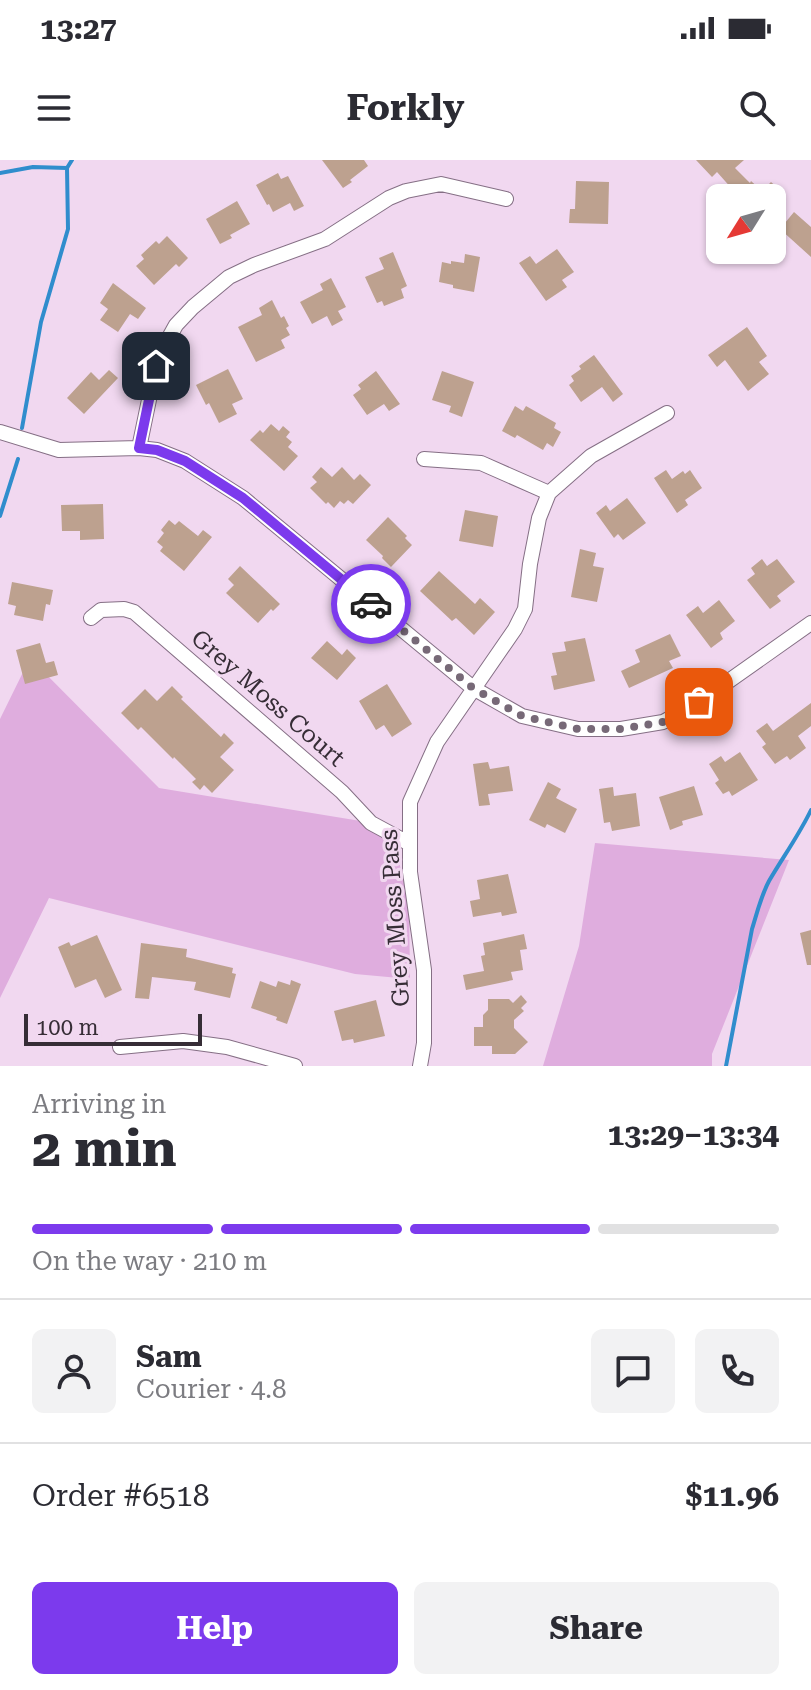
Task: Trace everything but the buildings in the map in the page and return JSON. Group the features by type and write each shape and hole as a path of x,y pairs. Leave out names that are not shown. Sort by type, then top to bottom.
{"street":[{"path":"139,448 156,366 166,343 176,325 193,307 229,277 325,239 389,198 406,191 441,184 506,199"},
{"path":"424,459 481,463 549,493 591,456 667,413"},
{"path":"0,432 59,450 139,448 157,450 185,461 243,498 473,688 522,716 578,729 644,726 663,722 699,702 811,623"},
{"name":"Grey Moss Pass","path":"420,1066 424,1043 424,970 410,872 410,802 437,742 515,629 525,609 539,518 549,493"},
{"name":"Grey Moss Court","path":"91,618 101,610 134,612 342,792 371,823 410,844"},
{"path":"120,1047 183,1041 227,1047 295,1066"}],"shaded area":[{"path":"30,658 159,788 391,826 409,906 410,979 355,974 49,898 0,998 0,719"},
{"path":"595,843 789,860 712,1054 712,1066 543,1066 579,946"}],"waterway":[{"path":"67,168 72,160"},
{"path":"0,173 33,167 67,168"},
{"path":"22,428 41,322 68,229 67,168"},
{"path":"0,516 18,459"},
{"path":"726,1066 759,905 769,881 811,810"}],"way so far":[{"path":"371,604 473,688 522,716 578,729 621,729 663,722 699,702"}],"route":[{"path":"156,366 139,448 157,450 185,461 243,498 371,604"}]}
